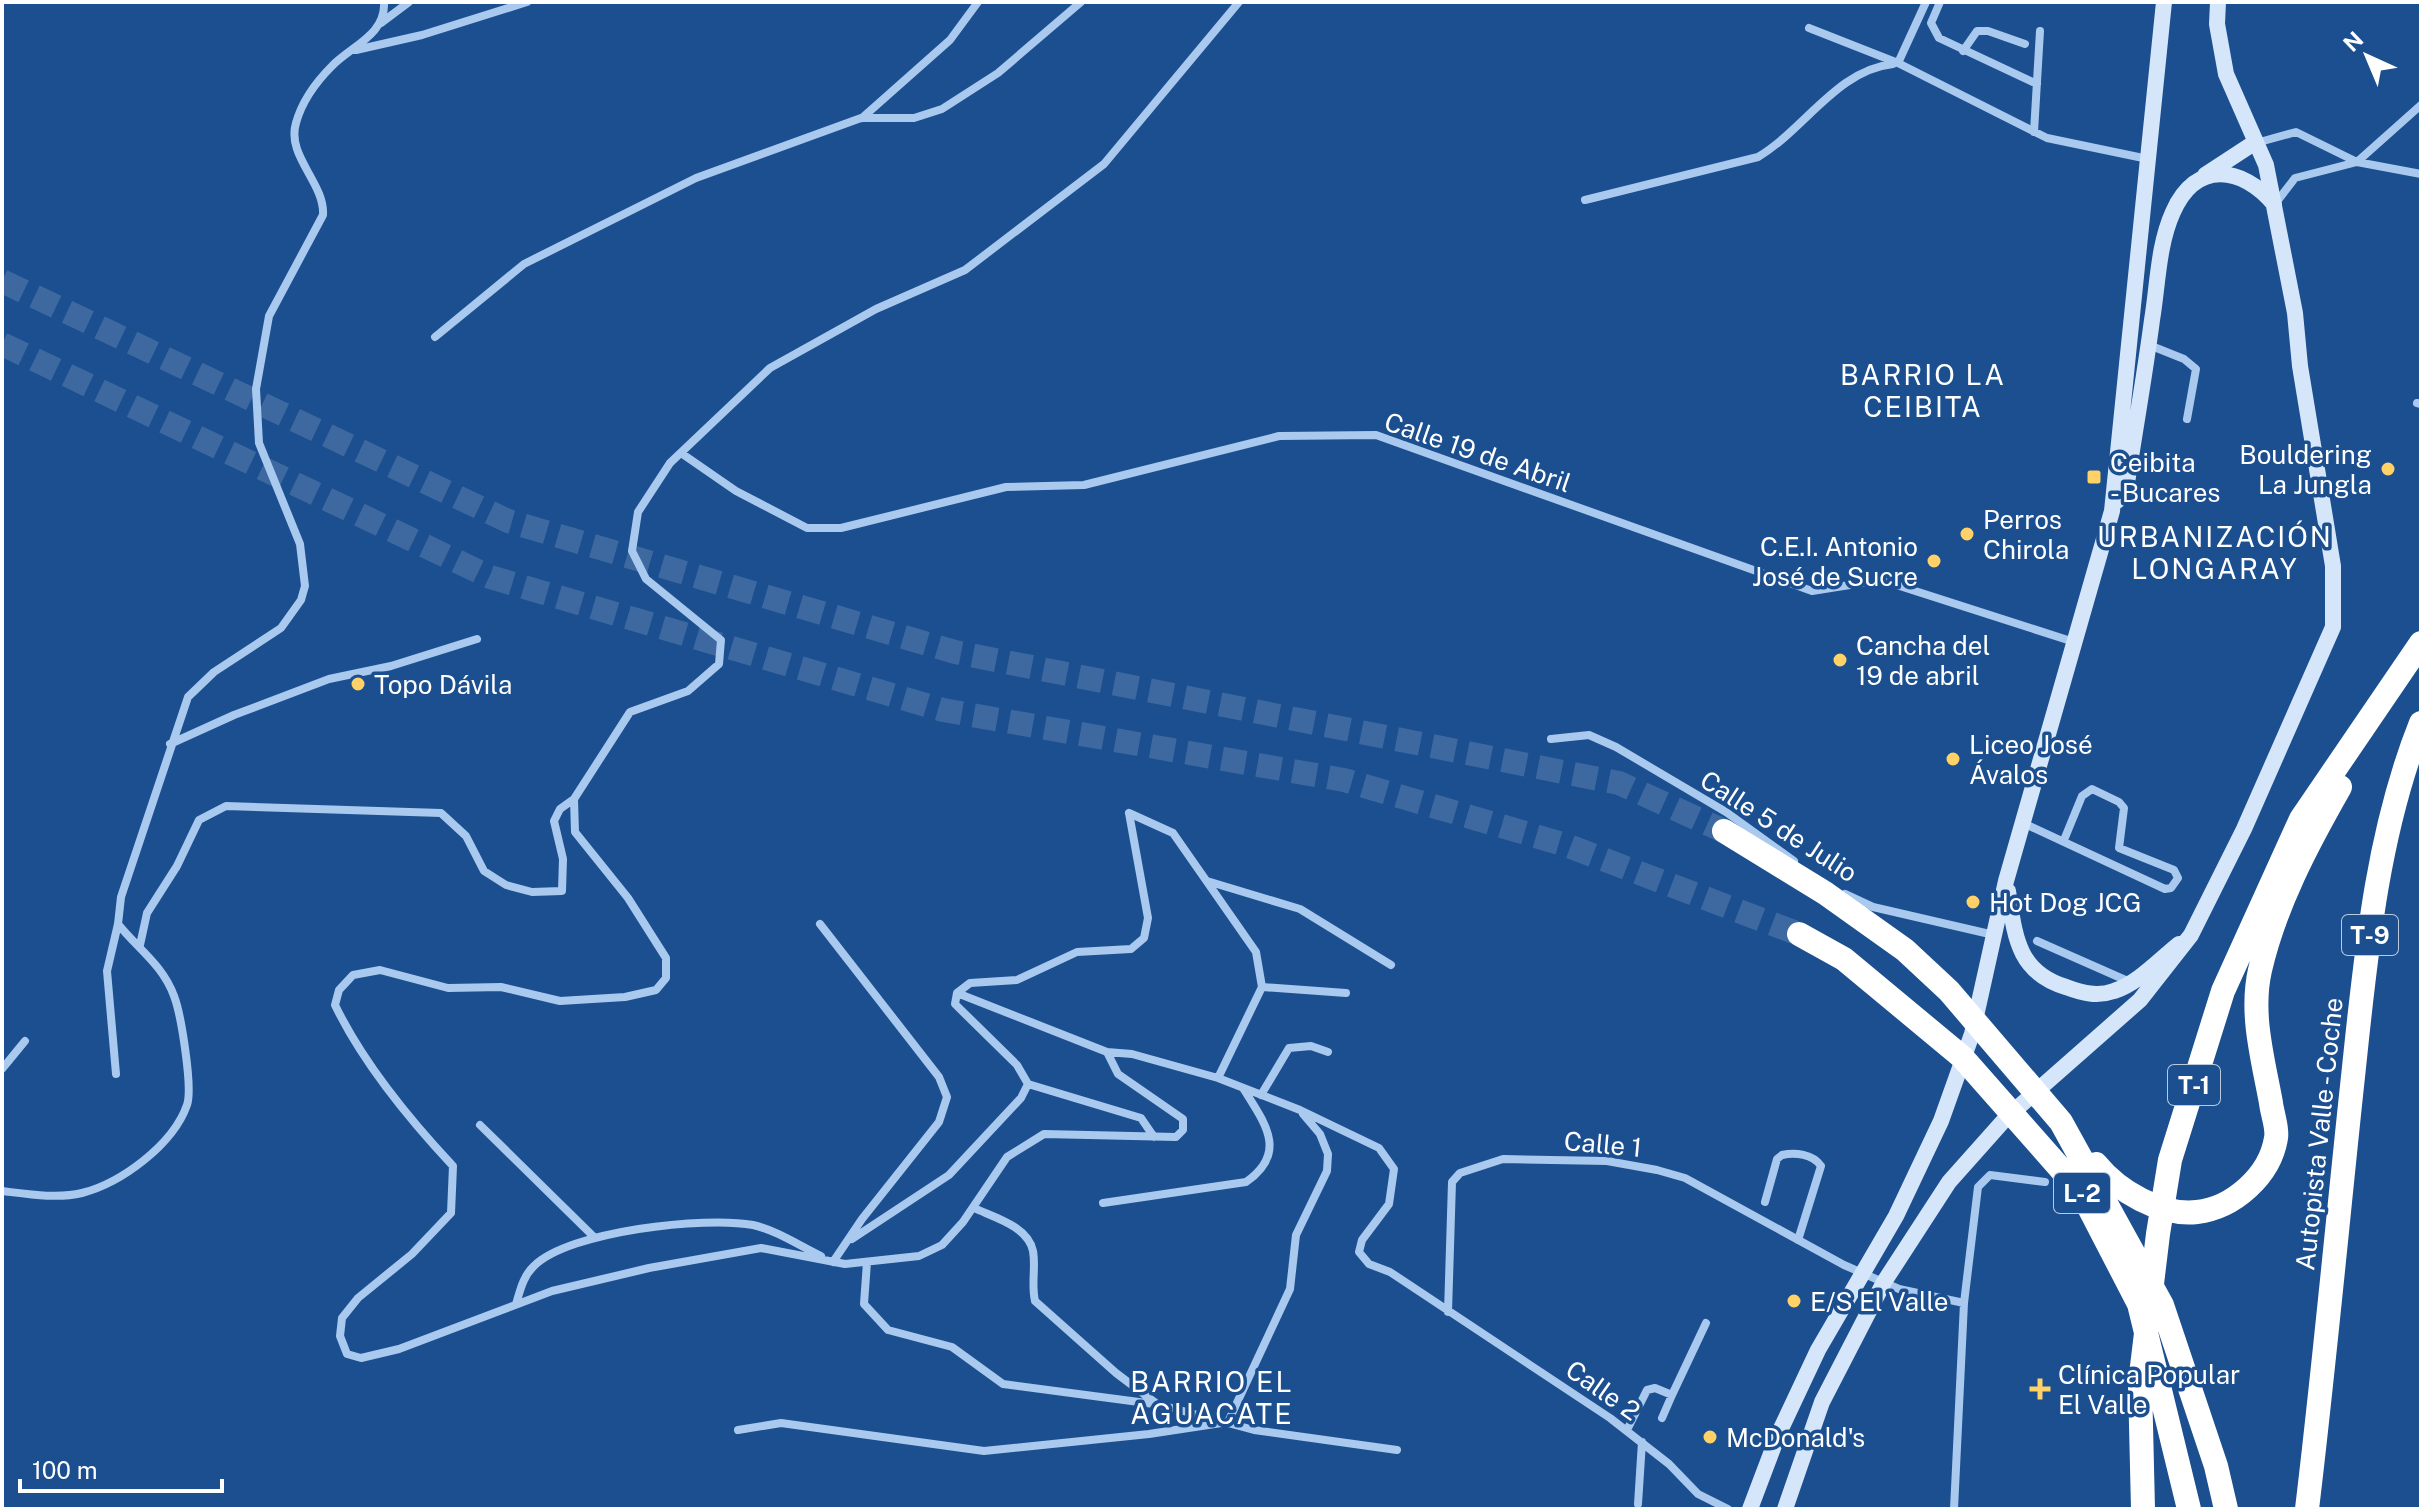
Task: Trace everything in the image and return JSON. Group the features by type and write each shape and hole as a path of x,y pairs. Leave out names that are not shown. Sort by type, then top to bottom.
{"highway":[{"path":"2061,1122 2100,1169 2125,1192 2173,1210 2194,1213 2222,1207 2247,1189 2260,1172 2277,1137 2255,1017 2259,974 2274,916 2322,819 2376,725 2380,700 2421,643"},
{"name":"T-1","path":"2143,1509 2140,1383 2170,1160 2223,991 2301,819 2380,700"},
{"name":"Autopista Valle - Coche","path":"2307,1509 2364,978 2385,843 2407,758 2421,723"},
{"name":"L-2","path":"1724,831 1905,950 1949,991 2061,1122 2162,1305 2216,1466 2226,1509"},
{"name":"L-2","path":"1799,934 1844,959 1962,1057 2081,1192 2139,1304 2189,1509"}],"main road":[{"path":"1750,1509 1803,1382 1896,1216 1941,1121 1972,1034 2006,881 2077,643 2112,511 2164,2"},
{"path":"1785,1509 1822,1402 1884,1282 1949,1182 2006,1118 2140,1000 2191,935 2264,786 2333,627 2333,566 2300,366 2295,313 2266,165 2226,74 2217,24 2218,2"},
{"path":"2112,511 2127,483 2166,231 2182,195 2200,179 2254,143"},
{"path":"2200,179 2217,175 2241,177 2258,186 2275,205"},
{"path":"2006,881 2016,945 2035,973 2052,983 2098,995 2116,991 2191,935"}],"street":[{"path":"381,23 384,2"},
{"path":"116,1074 107,971 121,897 188,697 214,672 281,628 301,600 305,586 300,544 259,443 256,389 269,316 323,215 324,200 299,156 294,127 305,100 334,64 355,50 381,23 409,2"},
{"path":"355,50 422,35 527,2"},
{"path":"861,118 950,40 978,2"},
{"path":"435,337 524,264 696,178 861,118 914,118 942,109 998,73 1081,2"},
{"path":"140,945 147,913 177,866 199,820 226,806 441,813 466,836 484,871 506,885 553,893 562,891 563,859 554,821 560,809 574,799 630,712 688,691 719,664 721,640 646,579 632,551 638,512 681,453 770,368 876,309 965,270 1104,164 1239,2"},
{"path":"1898,63 1926,2"},
{"path":"1940,2 1931,23 1933,31 1947,44 2037,84"},
{"path":"1809,28 1898,63 2047,138 2148,159"},
{"path":"1963,51 1977,31 1988,31 2025,44"},
{"path":"2034,132 2040,31"},
{"path":"1585,200 1758,157 1781,143 1856,73 1874,66 1898,63"},
{"path":"2275,205 2284,188 2295,178 2357,162 2421,105"},
{"path":"2254,143 2296,132 2357,162 2421,174"},
{"path":"2149,345 2184,359 2196,369 2187,419"},
{"name":"Calle 19 de Abril","path":"681,453 736,491 807,528 830,528 922,510 1006,487 1084,485 1279,436 1376,435 1812,591 1881,580 2077,643"},
{"path":"170,744 234,715 329,679 391,666 477,639"},
{"name":"Calle 5 de Julio","path":"1551,739 1589,735 1616,747 1726,812 1833,889 1873,907 1994,935"},
{"path":"2023,823 2165,889 2171,888 2178,878 2174,870 2119,848 2124,808 2119,802 2092,789 2082,796 2064,840"},
{"path":"574,799 575,832 628,898 666,958 666,978 656,990 625,997 560,1001 501,987 448,988 380,970 353,975 339,990 335,1005 345,1027 422,1134 453,1166 451,1213 412,1254 358,1298 342,1318 340,1336 347,1354 361,1358 399,1349 552,1291 649,1268 761,1248 835,1262 919,1256 942,1245 974,1208 1007,1157 1044,1134 1176,1137 1183,1130 1183,1119 1118,1074 1107,1052"},
{"path":"957,993 980,981 1017,980 1077,952 1131,949 1144,938 1146,904 1129,813 1173,833 1256,952 1262,987 1218,1078"},
{"path":"1207,880 1300,909 1391,965"},
{"path":"2,1191 35,1195 81,1193 131,1172 164,1140 188,1104 185,1053 175,997 165,977 140,945 118,924"},
{"path":"820,924 939,1077 947,1097 939,1122 862,1219 835,1262"},
{"path":"2037,941 2130,982"},
{"path":"1262,987 1346,993"},
{"path":"957,993 1107,1052 1132,1054 1218,1078 1300,1110 1320,1134 1328,1154 1327,1171 1296,1235 1290,1289 1228,1422"},
{"path":"957,993 955,1004 1017,1065 1028,1084 1141,1118 1154,1137"},
{"path":"2,1069 25,1041"},
{"path":"1261,1095 1289,1048 1311,1046 1328,1052"},
{"path":"851,1239 949,1175 1021,1098 1028,1084"},
{"path":"1103,1203 1246,1182 1260,1172 1270,1151 1271,1133 1243,1088"},
{"name":"Calle 2","path":"1300,1110 1379,1148 1394,1169 1389,1204 1362,1240 1359,1252 1369,1264 1390,1272 1627,1430 1698,1494 1728,1509"},
{"path":"480,1125 595,1238"},
{"path":"1765,1202 1777,1159 1782,1155 1811,1156 1818,1161 1821,1166 1798,1240"},
{"name":"Calle 1","path":"1448,1312 1452,1182 1460,1173 1503,1159 1607,1161 1685,1178 1798,1240 1884,1282"},
{"path":"1954,1509 1964,1303 1978,1187 1990,1175 2045,1182"},
{"path":"974,1208 1010,1224 1026,1238 1033,1250 1032,1288 1035,1301 1116,1373 1157,1404"},
{"path":"516,1304 525,1277 534,1265 558,1248 595,1238 671,1225 729,1223 756,1226 835,1262"},
{"path":"867,1262 864,1304 888,1330 952,1347 1003,1384 1157,1404 1323,1441 1397,1450"},
{"path":"1884,1282 1899,1289 1964,1303"},
{"path":"1662,1418 1706,1323"},
{"path":"1627,1430 1647,1390 1655,1388 1672,1395"},
{"path":"738,1430 781,1423 984,1451 1149,1434 1228,1422"},
{"path":"1638,1504 1642,1442"}],"tunnel":[{"path":"2,281 508,521 955,652 1619,783 1724,831"},
{"path":"2,344 490,577 943,710 1344,780 1566,845 1799,934"}],"place":[{"name":"Bouldering La Jungla","path":"2388,469"},
{"name":"Ceibita - Bucares","path":"2094,477"},
{"name":"Perros Chirola","path":"1967,534"},
{"name":"C.E.I. Antonio José de Sucre","path":"1934,561"},
{"name":"Cancha del 19 de abril","path":"1840,660"},
{"name":"Topo Dávila","path":"358,684"},
{"name":"Liceo José Ávalos","path":"1953,759"},
{"name":"Hot Dog JCG","path":"1973,902"},
{"name":"E/S El Valle","path":"1794,1301"},
{"name":"Clínica Popular El Valle","path":"2040,1389"},
{"name":"McDonald's","path":"1710,1437"}],"district":[{"name":"BARRIO LA CEIBITA","path":"1923,390"},
{"name":"URBANIZACIÓN LONGARAY","path":"2215,552"},
{"name":"BARRIO EL AGUACATE","path":"1212,1397"}]}
